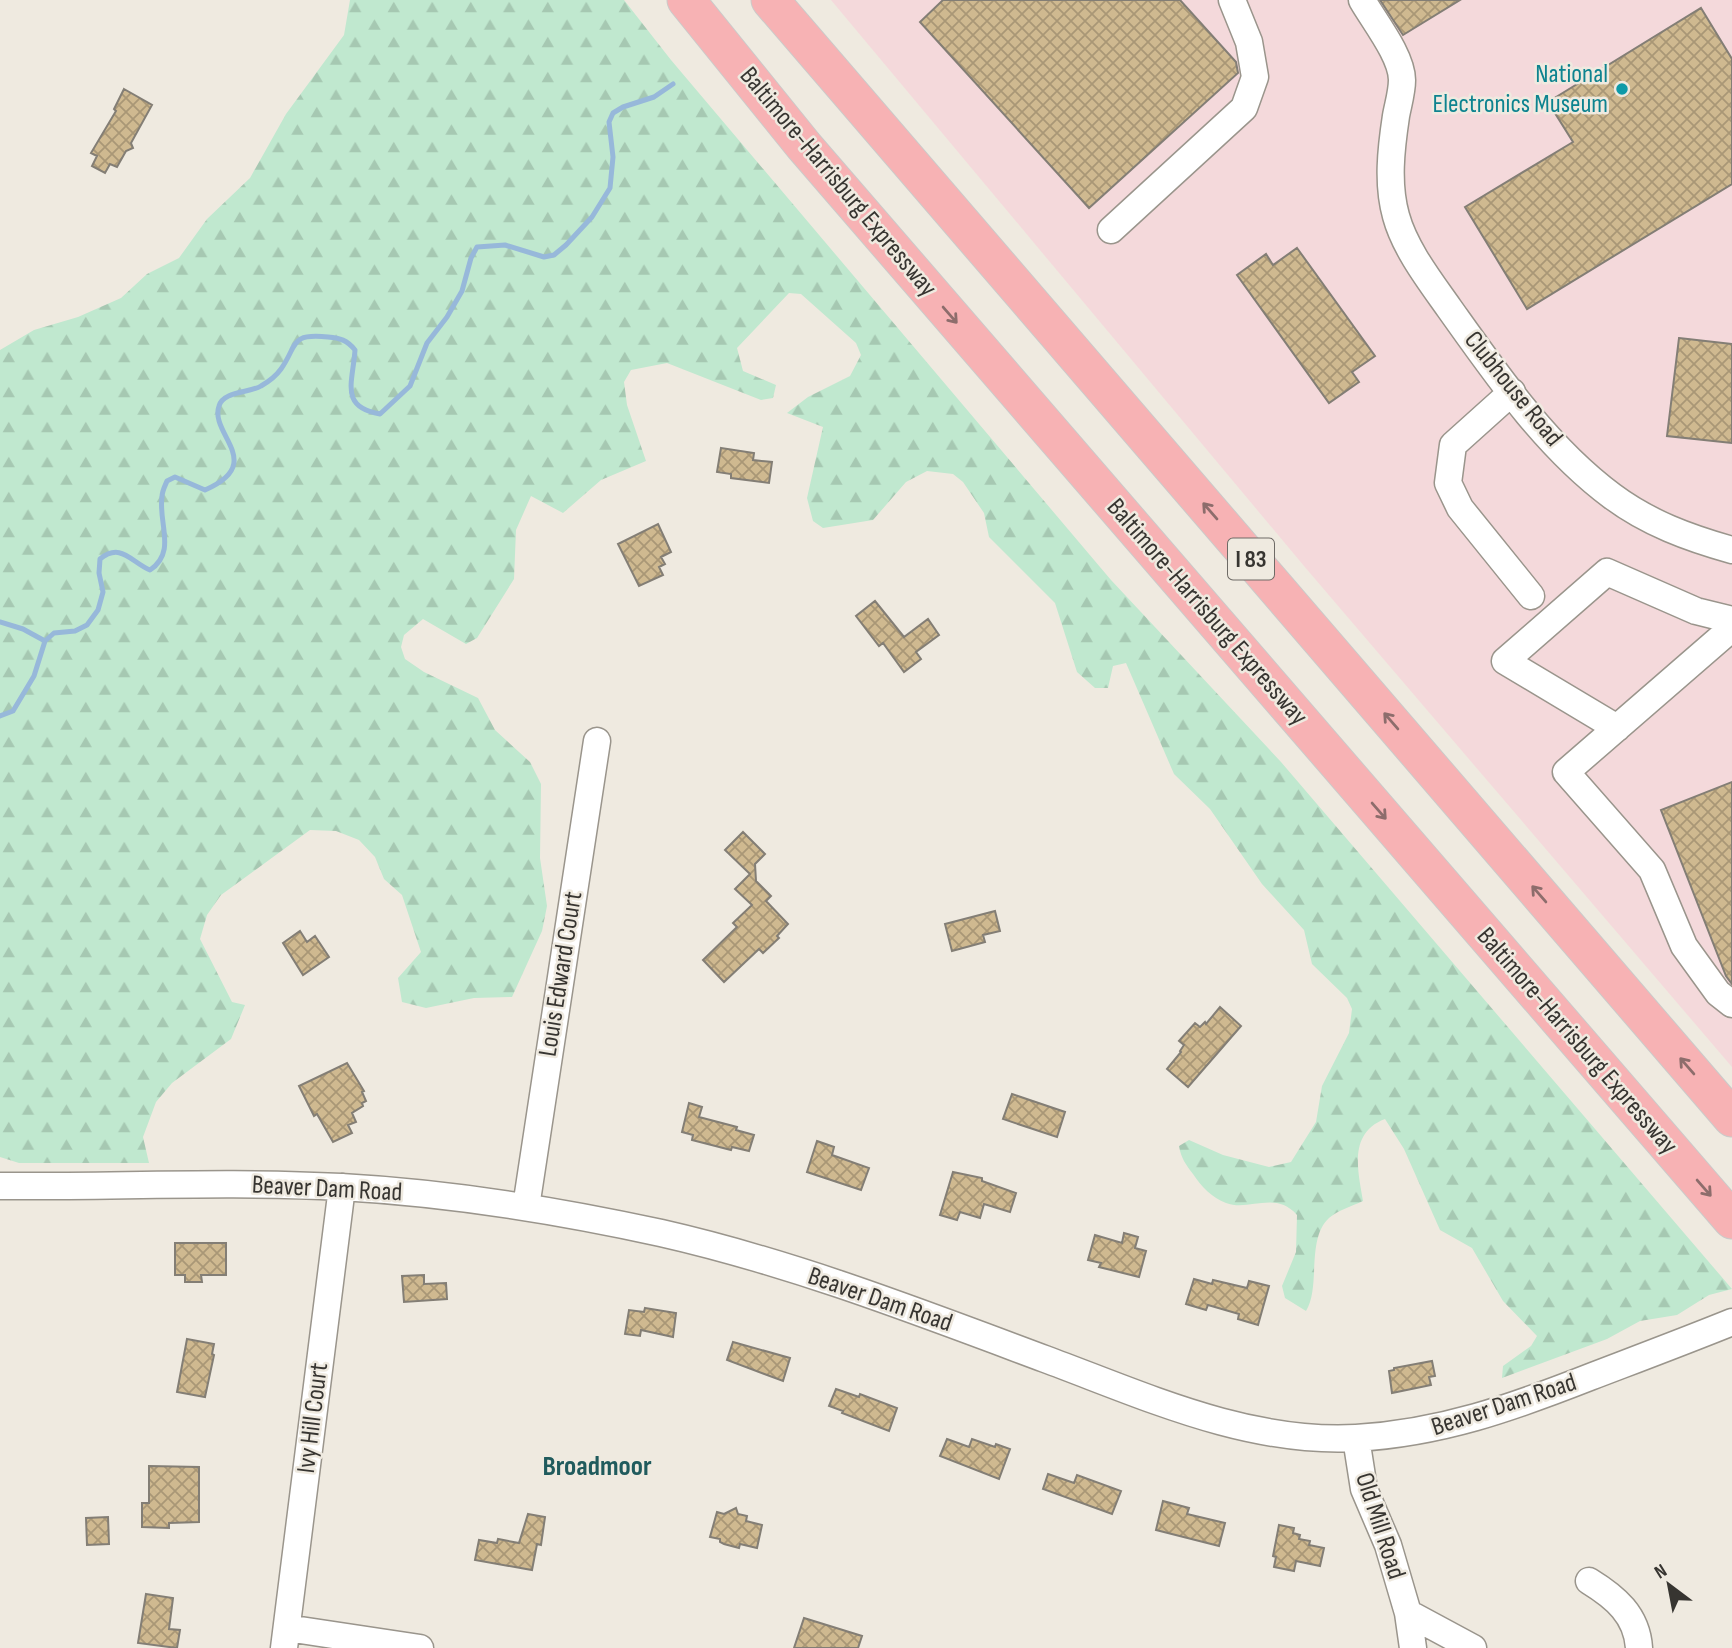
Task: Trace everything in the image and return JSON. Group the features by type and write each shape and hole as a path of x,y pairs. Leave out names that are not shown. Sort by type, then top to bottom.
{"highway":[{"name":"Baltimore-Harrisburg Expressway","path":"686,0 813,156 1732,1220"},
{"name":"I 83","path":"770,0 1732,1118"}],"street":[{"path":"1111,230 1244,108 1255,77 1249,42 1232,0"},
{"name":"Clubhouse Road","path":"1362,0 1398,61 1402,79 1391,147 1391,191 1396,219 1437,290 1512,392 1569,458 1613,497 1670,530 1732,550"},
{"path":"1512,392 1453,445 1448,483 1461,508 1531,596"},
{"path":"1617,728 1505,661 1607,572 1696,611 1732,620"},
{"path":"1732,628 1566,772 1652,870 1684,946 1718,993 1732,1004"},
{"name":"Louis Edward Court","path":"526,1207 597,741"},
{"name":"Beaver Dam Road","path":"0,1186 342,1187 440,1195 526,1207 667,1234 842,1284 1184,1410 1244,1428 1283,1435 1356,1438 1425,1431 1468,1421 1553,1392 1732,1322"},
{"name":"Ivy Hill Court","path":"286,1638 342,1187"},
{"name":"Old Mill Road","path":"1356,1438 1364,1489 1388,1545 1408,1613 1413,1648"},
{"path":"1589,1581 1614,1597 1626,1609 1638,1636 1639,1648"},
{"path":"1408,1613 1473,1648"},
{"path":"286,1638 420,1648"}],"shaded area":[{"path":"831,0 1732,0 1732,1067 1304,566"}],"green space":[{"path":"350,0 624,0 671,60 1111,580 1281,762 1732,1289 1709,1295 1677,1315 1640,1321 1607,1339 1502,1378 1503,1366 1531,1346 1537,1336 1503,1301 1472,1248 1440,1230 1404,1149 1385,1119 1373,1125 1360,1143 1358,1166 1363,1201 1332,1215 1322,1227 1316,1250 1313,1289 1306,1311 1285,1298 1282,1286 1296,1252 1297,1215 1280,1204 1235,1205 1216,1198 1188,1168 1179,1146 1189,1140 1223,1155 1269,1167 1291,1162 1316,1122 1322,1086 1349,1033 1352,1009 1347,998 1312,964 1304,930 1262,884 1210,809 1174,774 1126,663 1113,666 1108,688 1095,688 1077,672 1055,603 989,537 984,513 963,482 953,474 927,471 906,482 873,520 823,528 813,521 807,498 823,427 787,413 808,397 850,376 861,355 856,343 801,294 789,293 737,348 743,371 776,385 773,398 761,400 667,363 631,370 624,382 627,405 646,461 601,480 563,513 531,496 516,530 514,579 477,638 466,644 423,619 404,635 401,647 405,659 424,672 478,698 495,730 530,762 541,784 540,858 547,906 542,931 512,997 474,998 426,1008 402,1002 398,978 421,952 402,895 384,879 375,857 359,840 336,831 310,830 221,895 207,915 200,939 232,1002 245,1005 231,1039 172,1083 156,1102 143,1137 149,1163 19,1163 0,1157 0,350 34,330 78,317 121,298 147,274 179,258 207,219 250,178 286,114 344,35"}],"building":[{"path":"943,0 1180,0 1236,62 1238,73 1089,208 920,22"},
{"path":"1380,0 1460,0 1403,35"},
{"path":"1701,8 1732,59 1732,184 1527,309 1465,207 1573,142 1548,102"},
{"path":"124,89 152,105 131,143 133,148 126,151 117,167 110,164 105,173 92,166 97,156 91,153 116,111 114,109"},
{"path":"1297,248 1375,356 1352,372 1359,382 1329,403 1237,275 1266,254 1273,265"},
{"path":"1679,338 1732,344 1732,443 1667,436"},
{"path":"721,448 754,453 753,460 772,462 769,483 731,478 731,474 717,472"},
{"path":"658,524 671,552 661,557 665,564 659,567 663,575 639,586 618,544"},
{"path":"875,601 904,637 928,619 939,635 916,652 921,659 904,672 883,643 879,646 856,616"},
{"path":"1732,782 1732,984 1726,976 1661,810"},
{"path":"743,832 765,854 755,864 756,881 771,896 766,901 788,924 777,936 779,938 763,953 759,949 724,982 703,960 737,927 733,923 752,905 735,889 750,874 725,850"},
{"path":"995,911 1000,931 983,935 985,942 952,951 945,924"},
{"path":"300,931 307,942 315,936 329,957 303,975 283,943"},
{"path":"1220,1007 1241,1026 1188,1087 1167,1069 1184,1045 1179,1041 1195,1023 1200,1027 1205,1022 1206,1024"},
{"path":"347,1063 364,1091 362,1092 366,1101 352,1113 356,1122 348,1125 352,1133 333,1142 317,1114 314,1116 299,1086"},
{"path":"1012,1094 1065,1112 1057,1137 1003,1119"},
{"path":"689,1103 702,1107 699,1117 737,1127 736,1130 754,1135 749,1151 732,1147 731,1150 692,1140 693,1135 682,1132"},
{"path":"817,1141 834,1147 832,1155 869,1168 861,1190 807,1172"},
{"path":"953,1172 982,1178 982,1181 1016,1193 1010,1212 984,1204 980,1218 960,1212 957,1220 940,1215"},
{"path":"1124,1233 1138,1237 1135,1248 1146,1251 1139,1277 1099,1267 1101,1263 1088,1260 1095,1235 1122,1243"},
{"path":"175,1243 226,1243 226,1275 201,1275 202,1282 185,1282 185,1275 175,1275"},
{"path":"424,1275 424,1284 446,1283 447,1299 404,1302 402,1276"},
{"path":"1194,1279 1212,1284 1213,1280 1247,1288 1249,1281 1269,1286 1258,1325 1238,1319 1239,1314 1208,1305 1206,1310 1186,1304"},
{"path":"645,1308 676,1313 673,1337 641,1330 640,1336 625,1334 629,1310 644,1312"},
{"path":"187,1339 214,1344 205,1397 177,1392"},
{"path":"733,1342 790,1358 783,1381 727,1360"},
{"path":"1432,1361 1435,1376 1429,1377 1431,1385 1392,1393 1389,1371"},
{"path":"836,1389 859,1397 860,1394 897,1408 889,1431 829,1406"},
{"path":"947,1439 969,1447 972,1439 1010,1449 999,1479 940,1456"},
{"path":"149,1466 199,1467 199,1522 169,1523 169,1528 142,1527 142,1503 149,1503"},
{"path":"1048,1474 1074,1483 1077,1475 1121,1491 1112,1514 1043,1489"},
{"path":"1163,1501 1189,1508 1187,1514 1225,1523 1219,1546 1156,1530"},
{"path":"736,1508 738,1514 747,1516 746,1521 762,1525 757,1548 740,1544 739,1548 710,1537 717,1512 724,1514"},
{"path":"528,1514 545,1517 541,1545 537,1544 532,1570 475,1560 479,1540 497,1543 498,1539 519,1543"},
{"path":"108,1517 109,1544 87,1545 86,1518"},
{"path":"1279,1525 1294,1528 1293,1533 1300,1535 1299,1539 1310,1541 1309,1545 1324,1548 1320,1566 1296,1561 1294,1571 1274,1567 1276,1557 1273,1556"},
{"path":"146,1594 173,1598 169,1629 180,1630 177,1648 138,1643"},
{"path":"804,1618 862,1636 858,1648 794,1648"}],"waterway":[{"path":"0,716 13,711 34,676 45,641 54,633 75,631 87,625 98,610 103,592 99,573 100,559 114,552 126,555 150,570 158,563 165,546 161,507 162,493 167,481 175,477 205,490 223,480 232,469 232,448 218,417 222,401 272,379 300,339 328,337 343,340 355,350 351,382 354,399 367,411 380,414 410,386 427,343 462,291 471,258 477,247 505,245 544,257 554,255 592,217 610,188 613,157 609,122 613,113 654,97 673,84"},
{"path":"0,622 23,629 45,641"}],"place":[{"name":"National Electronics Museum","path":"1622,89"}],"district":[{"name":"Broadmoor","path":"597,1466"}]}
